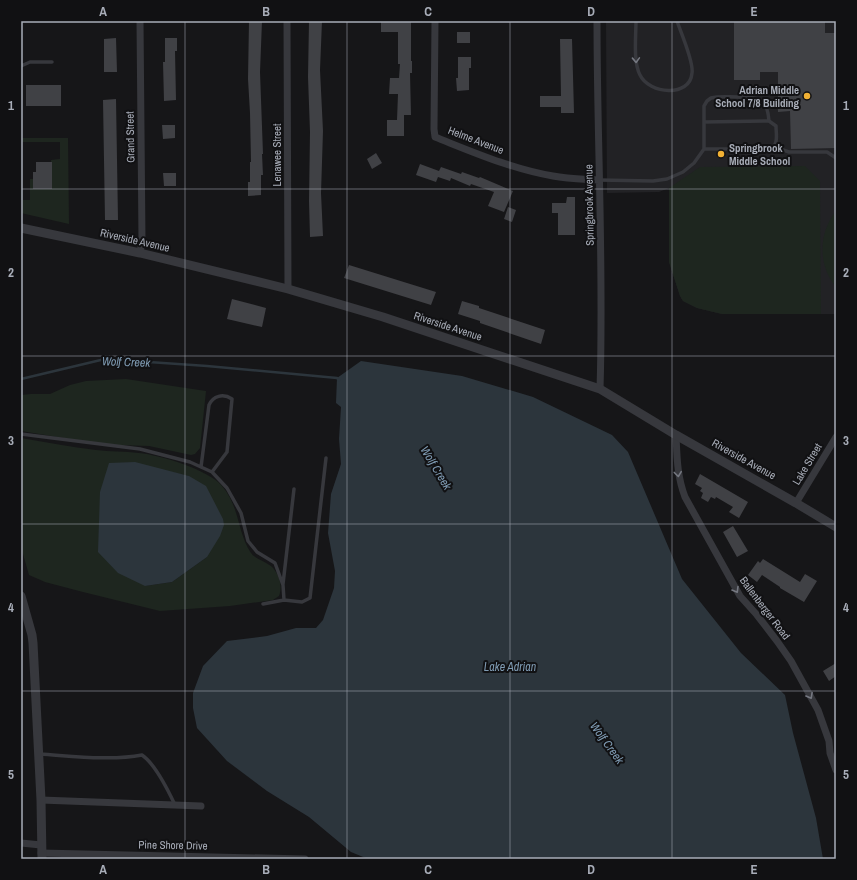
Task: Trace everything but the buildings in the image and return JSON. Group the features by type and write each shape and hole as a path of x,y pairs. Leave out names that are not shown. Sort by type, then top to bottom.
{"street":[{"name":"Grand Street","path":"140,21 142,241 140,253"},
{"name":"Lenawee Street","path":"287,21 288,290"},
{"name":"Helme Avenue","path":"435,21 435,137 516,167 552,176 599,180"},
{"name":"Springbrook Avenue","path":"597,21 601,346 600,389"},
{"name":"Riverside Avenue","path":"21,228 140,253 288,290 383,317 600,389 676,435 836,527"},
{"name":"Ballenberger Road","path":"676,435 677,471 679,483 685,497 740,596 758,615 791,661 818,710 829,741 830,753 836,770"},
{"name":"Lake Street","path":"796,503 836,437"},
{"path":"21,596 33,643 41,800 41,852"},
{"path":"41,800 201,806"},
{"name":"Pine Shore Drive","path":"21,843 41,852 305,859"}],"lane":[{"path":"636,21 636,69 640,77 655,89 670,91 687,85 691,80 693,72 676,21"},
{"path":"21,66 30,62 52,62"},
{"path":"599,180 653,181 667,179 683,172 694,163 704,149 704,106 707,101 716,97 760,99 768,109 769,121"},
{"path":"704,122 769,121 776,126 776,144 774,147"},
{"path":"704,149 770,149 774,147 789,152 827,152 836,158"},
{"path":"202,467 208,405 211,400 217,396 229,397 232,399 227,452 212,472"},
{"path":"21,434 140,449 190,462 212,472 227,488 241,513 248,541 256,552 275,563 283,585"},
{"path":"263,604 284,600 302,602 310,598 326,458"},
{"path":"284,600 283,585 294,489"},
{"path":"38,754 115,757 132,757 142,755 148,759 166,786 175,805"}],"shaded area":[{"name":"Springbrook Middle School","path":"606,21 836,21 836,314 722,314 697,308 683,301 669,262 669,188 659,192 607,193"},
{"path":"21,138 68,138 69,224 21,213 21,200 30,200 30,179 33,179 33,189 52,189 51,160 60,159 60,142 21,142"},
{"path":"805,166 820,181 821,314 722,314 697,308 683,301 669,262 669,188 700,167"},
{"path":"836,211 836,287 830,279 826,269 822,249 826,229"},
{"path":"126,379 206,391 200,448 195,454 191,455 149,446 116,445 82,441 21,431 21,395 50,394 70,385 86,381"},
{"path":"21,438 96,450 148,454 196,469 216,480 222,486 232,502 246,545 253,555 269,564 274,569 280,580 281,588 279,596 273,600 230,606 160,611 45,582 29,575 21,547","holes":["163,470 188,476 207,557 172,582 145,586"]}],"water":[{"name":"Lake Adrian","path":"361,361 462,376 533,397 612,435 628,452 682,579 741,653 785,695 793,733 816,818 823,859 368,859 351,852 309,817 267,791 227,761 197,728 193,708 193,693 203,666 227,641 267,636 296,628 316,628 323,620 334,588 335,571 328,533 331,494 341,464 339,439 341,407 336,403 337,378"},
{"path":"135,462 189,476 206,486 223,519 224,525 220,536 207,557 172,582 145,586 118,573 98,552 100,492 109,463"}],"waterway":[{"name":"Wolf Creek","path":"21,379 105,359 207,366 337,378 339,380"}],"place":[{"name":"Adrian Middle School 7/8 Building","path":"807,96"},
{"name":"Springbrook Middle School","path":"721,154"}]}
